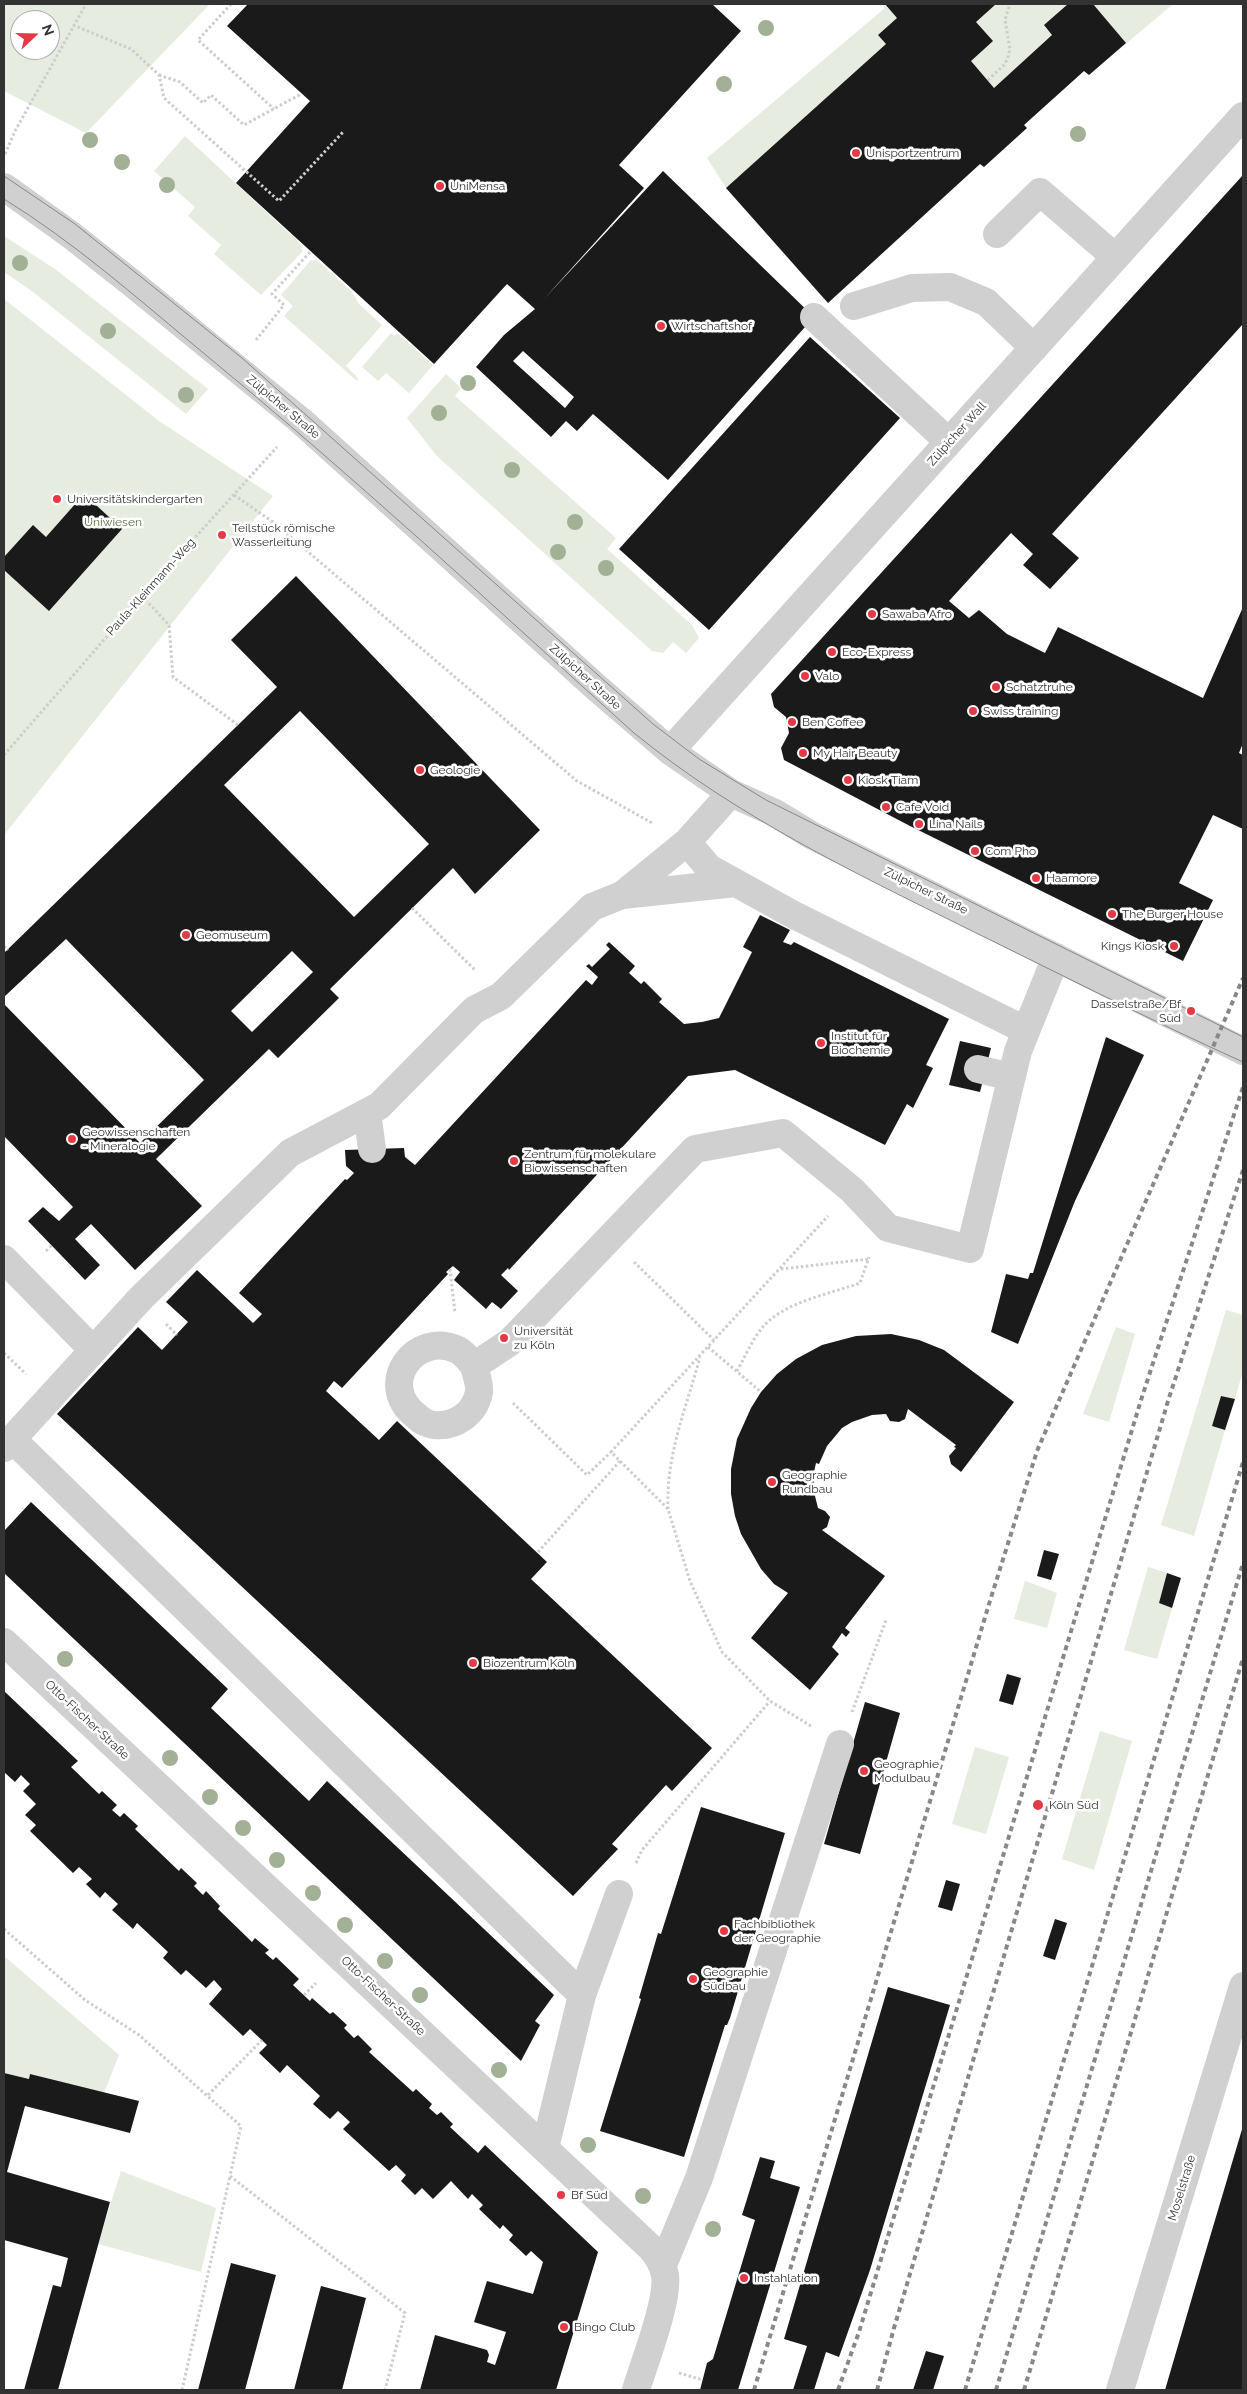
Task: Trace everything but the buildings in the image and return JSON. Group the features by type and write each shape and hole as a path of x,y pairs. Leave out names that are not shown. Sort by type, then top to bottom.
{"street":[{"name":"Zülpicher Wall","path":"670,750 1243,116"},
{"name":"Zülpicher Straße","path":"4,188 71,236 301,421 597,688 670,750 732,793 775,813 811,835 1243,1051"},
{"path":"997,234 1040,192 1115,258"},
{"path":"854,306 912,288 950,287 986,302 1034,348"},
{"path":"814,317 949,442"},
{"path":"582,1995 8,1444 142,1298 290,1153 379,1106 474,1010 501,996 592,908 622,895 687,842 732,793"},
{"path":"687,842 709,868 792,914 1025,1030"},
{"path":"622,895 736,883"},
{"path":"467,1358 510,1342 695,1148 783,1133 852,1190 888,1228 970,1248 1011,1078 1025,1030 1049,978 1056,957"},
{"path":"978,1070 1011,1078"},
{"path":"368,1112 372,1149"},
{"path":"4,1259 93,1350"},
{"name":"Otto-Fischer-Straße","path":"4,1642 651,2248 663,2265"},
{"path":"636,2390 665,2295 666,2285 663,2265 699,2178 840,1744"},
{"path":"545,2148 582,1995 619,1894"},
{"name":"Moselstraße","path":"1120,2390 1243,1986"}],"path":[{"path":"4,157 15,131 86,4"},
{"path":"231,4 198,40 274,109"},
{"path":"988,80 1005,64 1008,57 1010,49 1005,20 1009,4"},
{"path":"73,25 131,49 159,75 180,82 203,103 210,95 244,125 301,94"},
{"path":"159,75 164,98 279,201 344,132"},
{"path":"235,366 284,305 272,294 310,252"},
{"name":"Paula-Kleinmann-Weg","path":"4,755 142,596 301,421"},
{"path":"234,495 273,522 577,781 687,842"},
{"path":"142,596 169,624 173,677 238,725"},
{"path":"412,908 501,996"},
{"path":"4,946 8,950"},
{"path":"520,1410 587,1475 611,1452 852,1190"},
{"path":"737,1371 763,1327 785,1310 805,1300 860,1283 874,1239 888,1228"},
{"path":"610,1239 714,1340"},
{"path":"780,1269 869,1259"},
{"path":"450,1269 467,1358"},
{"path":"708,1347 761,1392"},
{"path":"700,1356 674,1443 668,1482 668,1509 690,1581 722,1652 770,1701 840,1744 886,1620"},
{"path":"611,1452 668,1509"},
{"path":"538,1552 620,1461"},
{"path":"619,1894 642,1850 770,1701"},
{"path":"4,1929 85,2000 139,2035 241,2126 182,2390"},
{"path":"208,2095 262,2040"},
{"path":"230,2176 406,2313 385,2390"}],"green space":[{"path":"4,4 210,4 86,133 4,91"},
{"name":"Unisportzentrum","path":"882,4 1173,4 1089,75 1084,71 1024,125 1027,128 984,167 980,164 828,303 726,188 707,158 885,8"},
{"path":"185,136 303,246 301,249 303,251 261,295 214,254 221,245 188,216 195,207 154,171"},
{"path":"4,236 55,269 208,389 186,414 33,292 4,272"},
{"path":"316,259 352,292 359,304 382,325 346,366 358,378 357,381 284,316 293,306 281,295 311,260 314,261"},
{"name":"Uniwiesen","path":"4,299 159,421 273,496 4,835"},
{"path":"391,333 394,336 397,333 433,365 409,393 386,373 378,381 362,367"},
{"path":"446,374 461,388 455,396 616,538 607,549 692,625 699,638 686,653 673,642 663,653 652,651 437,456 407,418"},
{"path":"1226,1310 1243,1315 1243,1371 1235,1399 1221,1396 1212,1426 1225,1430 1194,1536 1161,1525"},
{"path":"1116,1327 1135,1334 1109,1422 1083,1414"},
{"path":"1148,1567 1167,1573 1159,1603 1172,1608 1157,1659 1124,1650"},
{"path":"1025,1581 1057,1593 1047,1628 1014,1619"},
{"path":"1100,1731 1132,1741 1094,1870 1062,1859"},
{"path":"975,1747 1009,1757 986,1834 952,1824"},
{"path":"4,1956 119,2055 104,2093 30,2074 29,2079 4,2073"},
{"path":"121,2171 216,2208 201,2272 98,2244"}],"tram line":[{"path":"4,176 75,224 242,358 653,724 699,759 766,800 1243,1037"},
{"path":"4,199 55,233 105,271 257,397 420,539 634,733 673,763 754,816 838,863 1105,997 1243,1062"}],"railway":[{"path":"754,2390 989,1604 1037,1451 1243,978"},
{"path":"838,2390 859,2332 1141,1400 1243,1087"},
{"path":"877,2390 1168,1401 1243,1170"},
{"path":"965,2390 1243,1462"},
{"path":"996,2390 1243,1563"},
{"path":"1024,2390 1243,1658"}],"place":[{"name":"Unisportzentrum","path":"856,153"},
{"name":"UniMensa","path":"440,186"},
{"name":"Wirtschaftshof","path":"661,326"},
{"name":"Universitätskindergarten","path":"57,499"},
{"name":"Teilstück römische Wasserleitung","path":"222,535"},
{"name":"Sawaba Afro","path":"872,614"},
{"name":"Eco-Express","path":"832,652"},
{"name":"Valo","path":"805,676"},
{"name":"Schatztruhe","path":"996,687"},
{"name":"Swiss training","path":"973,711"},
{"name":"Ben Coffee","path":"792,722"},
{"name":"My Hair Beauty","path":"803,753"},
{"name":"Geologie","path":"420,770"},
{"name":"Kiosk Tiam","path":"848,780"},
{"name":"Cafe Void","path":"886,807"},
{"name":"Lina Nails","path":"919,824"},
{"name":"Com Pho","path":"975,851"},
{"name":"Haamore","path":"1036,878"},
{"name":"The Burger House","path":"1112,914"},
{"name":"Geomuseum","path":"186,935"},
{"name":"Kings Kiosk","path":"1174,946"},
{"name":"Dasselstraße/Bf Süd","path":"1191,1011"},
{"name":"Institut für Biochemie","path":"821,1043"},
{"name":"Geowissenschaften - Mineralogie","path":"72,1139"},
{"name":"Zentrum für molekulare Biowissenschaften","path":"514,1161"},
{"name":"Universität zu Köln","path":"504,1338"},
{"name":"Geographie Rundbau","path":"772,1482"},
{"name":"Biozentrum Köln","path":"473,1663"},
{"name":"Geographie Modulbau","path":"864,1771"},
{"name":"Köln Süd","path":"1038,1805"},
{"name":"Fachbibliothek der Geographie","path":"724,1931"},
{"name":"Geographie Südbau","path":"693,1979"},
{"name":"Bf Süd","path":"561,2195"},
{"name":"Instahlation","path":"744,2278"},
{"name":"Bingo Club","path":"564,2327"}]}
